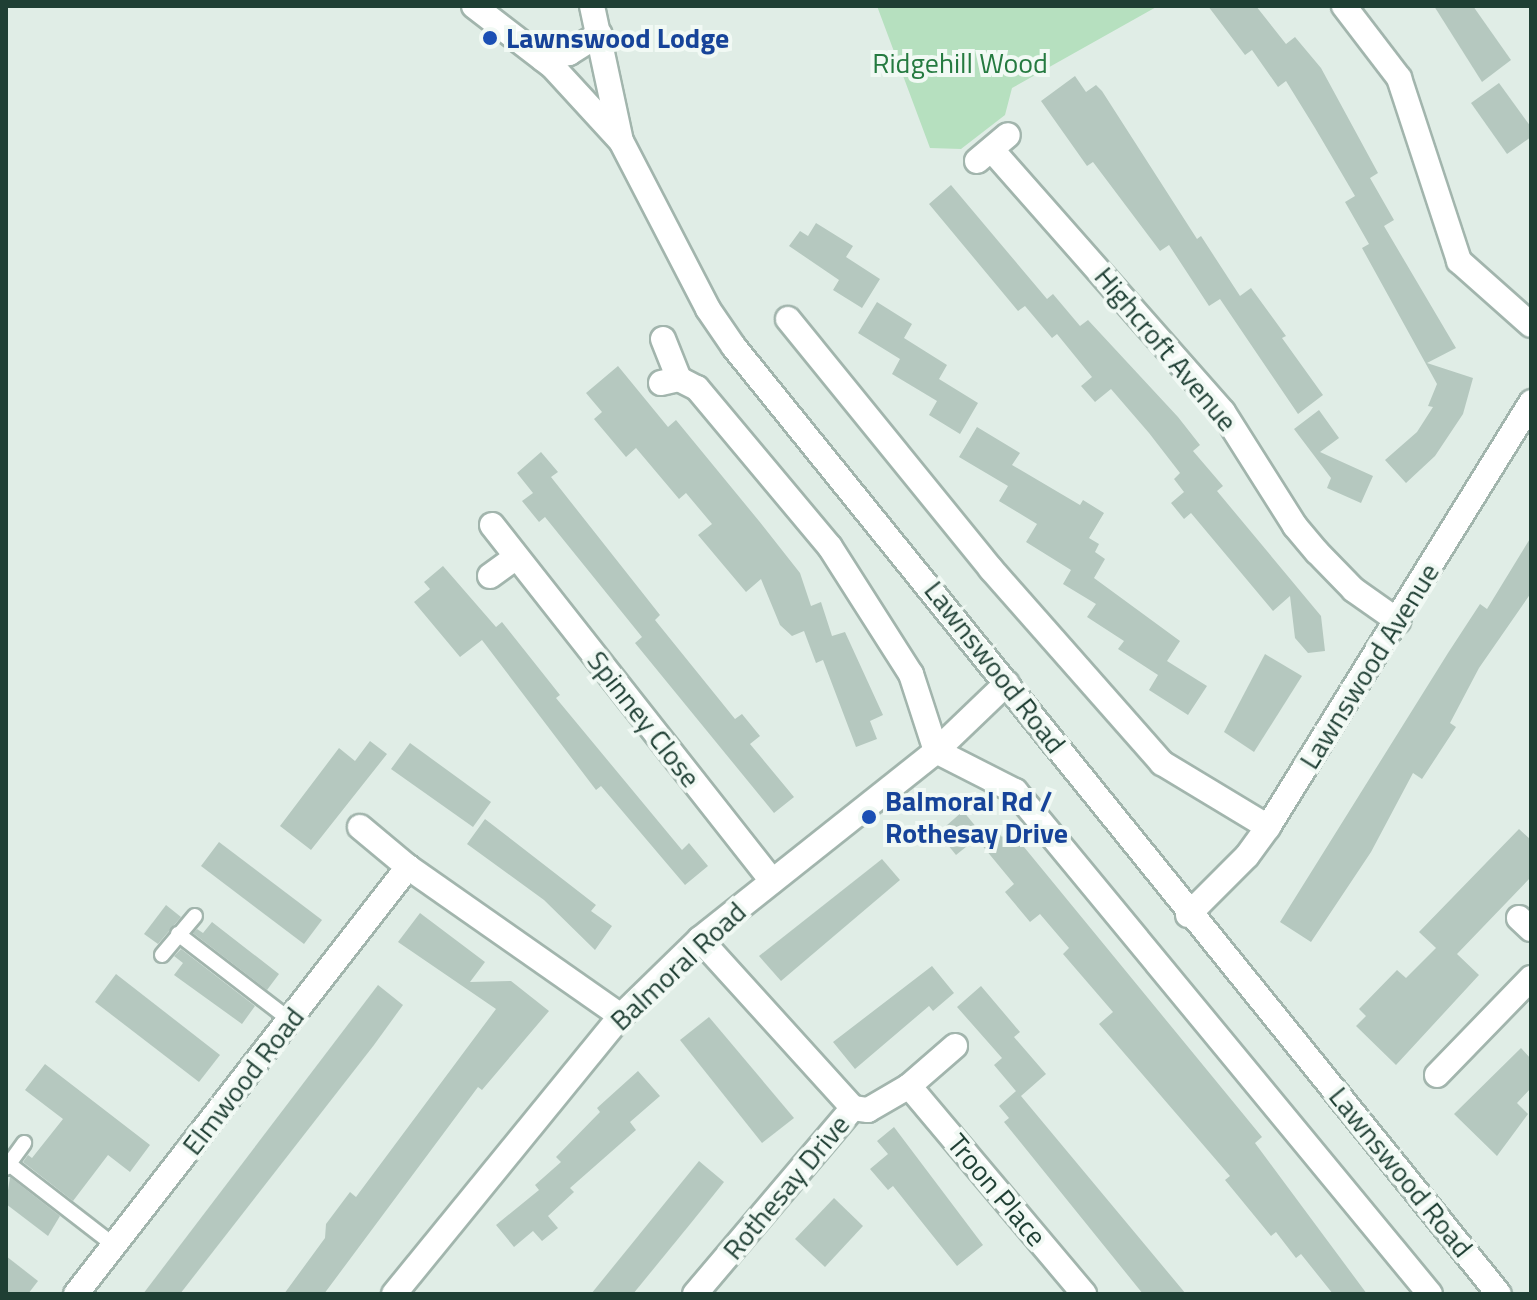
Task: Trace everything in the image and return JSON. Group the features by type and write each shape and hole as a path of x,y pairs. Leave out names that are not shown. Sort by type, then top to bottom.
{"street":[{"path":"474,6 543,59 621,141"},
{"path":"592,6 621,141"},
{"path":"1344,6 1399,78 1459,261 1531,325"},
{"path":"543,59 569,53 599,34"},
{"name":"Lawnswood Road","path":"621,141 640,172 708,309 734,347 1007,683 1188,915 1499,1294"},
{"name":"Highcroft Avenue","path":"992,149 1223,412 1317,552 1354,590 1398,621"},
{"path":"788,319 991,569 1162,763 1268,827"},
{"path":"663,339 670,381 697,388 830,547 911,674 936,751 1015,791 1430,1294"},
{"name":"Lawnswood Avenue","path":"1188,915 1247,856 1268,827 1531,402"},
{"name":"Spinney Close","path":"492,525 772,881"},
{"path":"490,576 516,557"},
{"name":"Balmoral Road","path":"396,1293 621,1016 700,939 936,751 1007,683"},
{"path":"360,827 408,867 621,1016"},
{"name":"Elmwood Road","path":"76,1294 408,867"},
{"name":"Rothesay Drive","path":"695,1294 853,1108 700,939"},
{"path":"1437,1075 1531,978"},
{"path":"853,1108 868,1110 909,1086 955,1046"},
{"name":"Troon Place","path":"909,1086 1084,1294"}],"lane":[{"path":"162,955 195,916"},
{"path":"178,934 290,1020"},
{"path":"24,1143 8,1166 115,1246"}],"green space":[{"name":"Ridgehill Wood","path":"877,6 1158,6 1012,88 1005,115 961,149 930,148"}],"building":[{"path":"1208,6 1256,6 1286,44 1295,37 1321,68 1378,173 1370,178 1394,220 1384,226 1456,348 1427,363 1473,378 1463,414 1435,456 1406,483 1385,460 1417,432 1433,407 1428,406 1437,384 1362,248 1369,244 1345,202 1355,196 1315,128 1286,81 1278,87 1252,50 1245,55"},
{"path":"1434,6 1473,6 1511,60 1482,82"},
{"path":"1075,76 1086,92 1096,85 1102,91 1197,239 1201,236 1240,296 1251,288 1286,336 1282,338 1323,395 1298,414 1220,299 1209,306 1169,245 1160,251 1093,162 1087,166 1041,101"},
{"path":"1499,83 1531,127 1531,137 1507,154 1471,103"},
{"path":"951,185 1047,299 1053,294 1080,326 1088,320 1178,417 1200,445 1193,451 1223,486 1217,491 1321,616 1325,651 1308,653 1295,638 1290,596 1273,611 1191,513 1184,519 1171,503 1184,492 1174,479 1180,473 1149,433 1111,389 1095,402 1081,386 1092,377 1057,334 1052,338 1025,306 1018,311 929,204"},
{"path":"816,223 853,246 846,257 880,279 862,308 833,290 839,280 789,246 800,231 808,236"},
{"path":"877,302 912,324 904,338 947,365 939,379 978,403 960,434 929,415 937,401 892,374 900,359 858,333"},
{"path":"618,366 668,427 676,420 759,521 800,573 811,606 821,602 832,636 845,632 883,715 870,721 877,739 856,747 823,660 816,663 804,631 792,636 780,625 761,579 746,592 698,535 712,524 686,493 679,499 636,448 626,457 594,419 602,412 586,393"},
{"path":"1319,410 1339,438 1320,452 1373,476 1361,503 1327,488 1331,478 1294,429"},
{"path":"977,427 1020,453 1012,465 1080,505 1083,500 1104,513 1089,538 1099,544 1095,552 1105,559 1094,578 1180,641 1167,661 1207,686 1188,715 1149,690 1158,675 1118,649 1124,641 1087,617 1096,604 1063,584 1071,570 1026,542 1037,524 999,501 1008,486 959,457"},
{"path":"541,452 558,472 551,477 660,615 655,620 735,719 742,714 760,736 750,744 794,797 774,813 635,643 642,637 545,517 539,522 522,501 533,493 517,473"},
{"path":"1531,537 1531,593 1479,668 1450,723 1456,727 1422,779 1413,773 1371,852 1311,942 1280,922 1448,653 1480,604 1487,609"},
{"path":"443,566 496,627 502,622 560,695 556,698 682,850 689,843 708,866 685,885 601,786 596,790 482,640 460,657 414,602 430,589 424,582"},
{"path":"1265,654 1302,676 1254,752 1224,732"},
{"path":"370,741 387,754 311,850 280,826 339,748 355,761"},
{"path":"410,743 491,802 473,827 391,769"},
{"path":"963,811 982,834 956,855 938,833"},
{"path":"485,819 596,905 591,911 612,926 595,950 544,900 467,844"},
{"path":"1519,829 1531,840 1531,877 1457,954 1479,975 1396,1065 1356,1026 1366,1016 1359,1009 1397,970 1406,978 1436,948 1419,932"},
{"path":"997,830 1002,837 1010,830 1262,1137 1255,1143 1367,1294 1333,1294 1301,1254 1296,1258 1276,1232 1271,1236 1225,1180 1230,1176 1099,1024 1113,1012 1063,954 1069,948 1040,914 1030,922 1005,892 1014,884 981,844"},
{"path":"219,842 322,920 304,944 201,866"},
{"path":"882,859 900,880 781,981 759,956"},
{"path":"166,905 181,917 158,944 144,934"},
{"path":"420,913 485,962 470,982 511,981 549,1011 482,1090 478,1087 324,1294 284,1294 325,1238 326,1224 350,1192 356,1197 496,1009 398,942"},
{"path":"212,922 279,974 267,990 193,933 197,929 203,933"},
{"path":"181,949 255,1006 242,1024 174,975 183,963 174,956"},
{"path":"932,966 954,993 933,1011 929,1006 855,1069 833,1042"},
{"path":"116,974 220,1055 199,1082 95,1002"},
{"path":"378,985 403,1005 374,1045 180,1294 143,1294"},
{"path":"981,986 1020,1032 1014,1037 1046,1074 1021,1096 1186,1294 1143,1294 1004,1122 1009,1118 999,1106 1016,1091 994,1065 1002,1058 957,1007"},
{"path":"709,1017 794,1118 762,1143 680,1040"},
{"path":"1521,1048 1531,1059 1531,1088 1517,1103 1528,1114 1497,1156 1454,1114"},
{"path":"45,1064 150,1145 130,1172 108,1155 73,1201 23,1162 28,1155 32,1158 63,1119 25,1090"},
{"path":"638,1071 660,1096 630,1122 636,1130 570,1188 574,1192 548,1216 558,1228 542,1241 533,1231 514,1247 496,1225 539,1190 535,1185 561,1162 556,1157 600,1112 597,1108"},
{"path":"894,1127 983,1245 957,1266 893,1186 888,1190 870,1169 888,1154 877,1141"},
{"path":"699,1161 724,1182 691,1223 633,1294 591,1294"},
{"path":"10,1177 60,1216 48,1236 6,1204"},
{"path":"834,1198 863,1226 825,1267 795,1239"},
{"path":"6,1256 38,1281 28,1294 6,1294"}],"place":[{"name":"Lawnswood Lodge","path":"490,38"},
{"name":"Balmoral Rd / Rothesay Drive","path":"869,817"}]}
